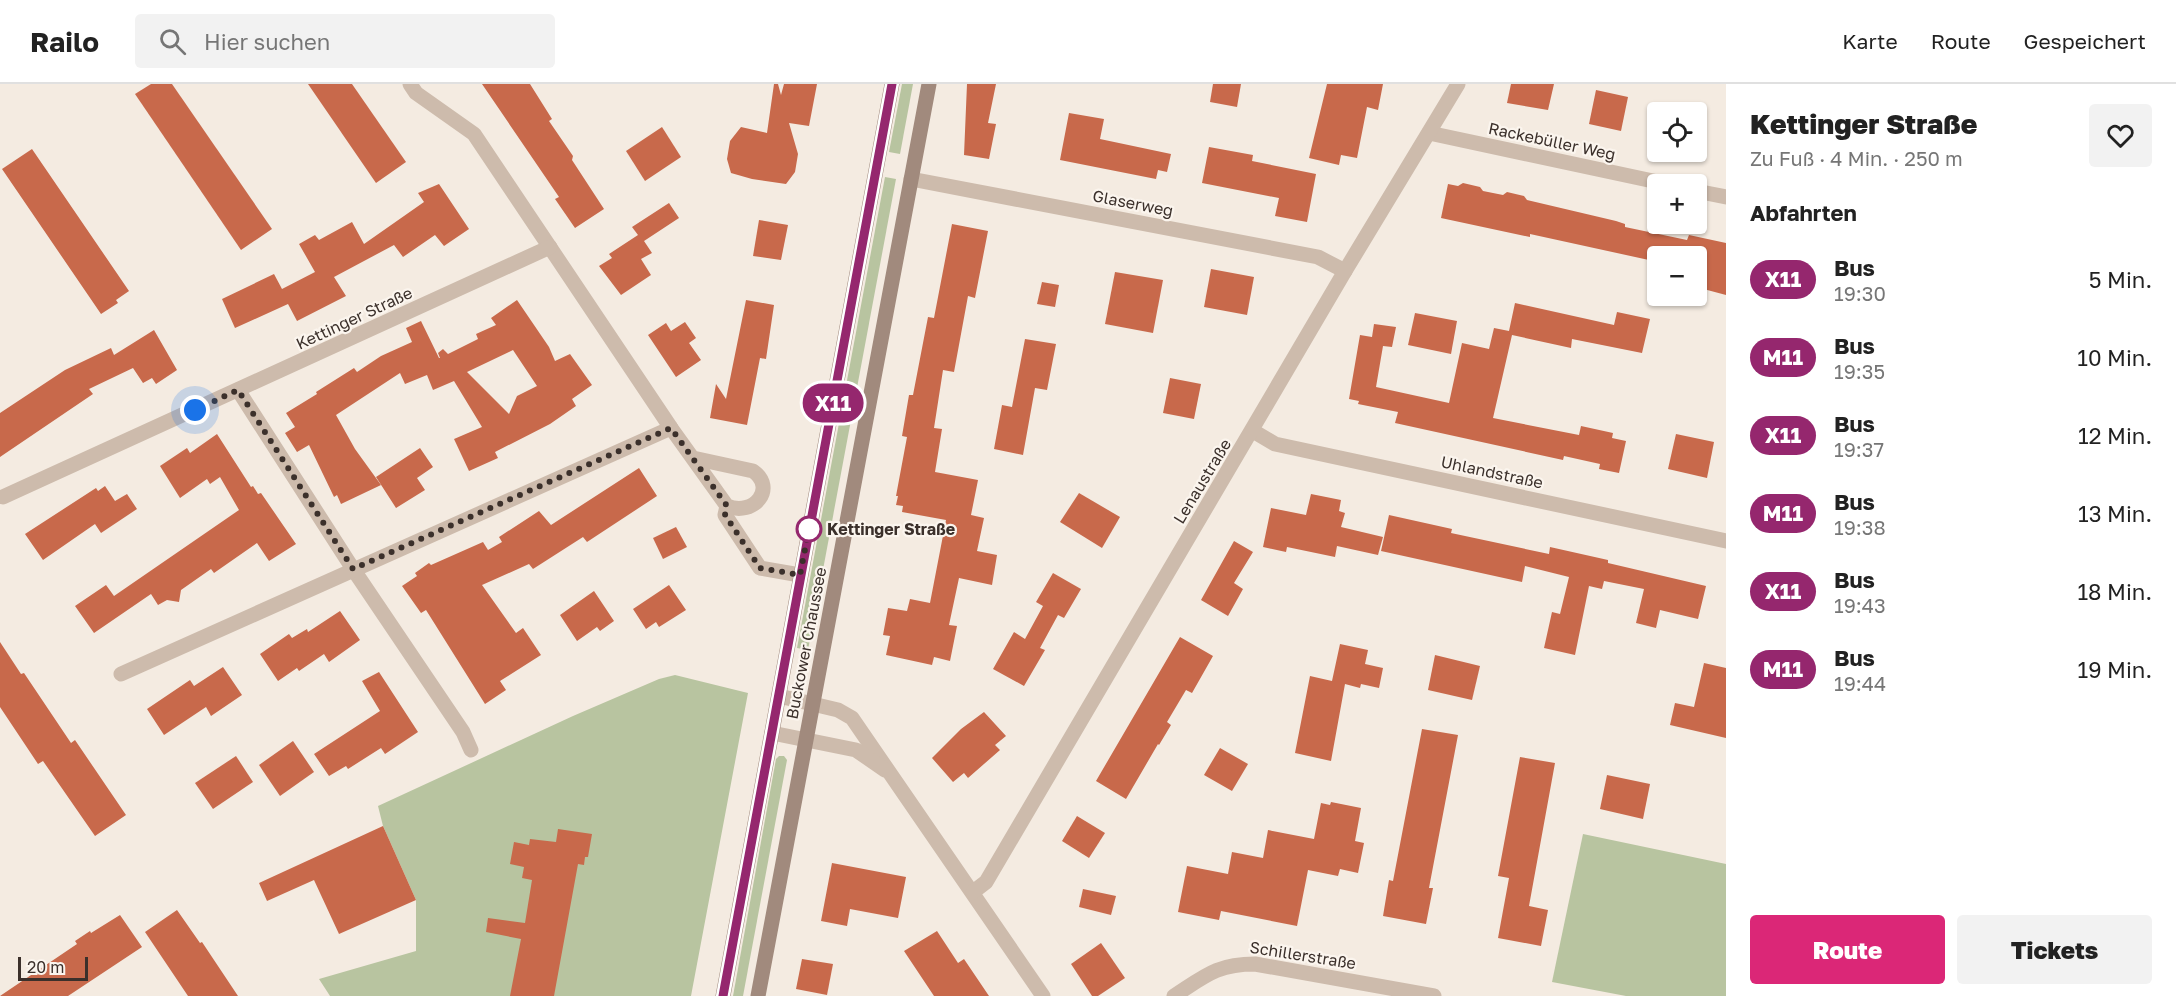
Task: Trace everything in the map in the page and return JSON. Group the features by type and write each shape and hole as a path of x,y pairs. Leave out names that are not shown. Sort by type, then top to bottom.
{"main road":[{"name":"Buckower Chaussee","path":"723,996 892,84"},
{"name":"Buckower Chaussee","path":"758,996 928,84"}],"street":[{"path":"410,84 416,93 474,134 671,428 727,506 737,510 754,505 761,496 763,485 760,476 753,471 693,458"},
{"name":"Lenaustraße","path":"973,892 986,882 1345,271 1458,84"},
{"name":"Rackebüller Weg","path":"1429,133 1647,180"},
{"name":"Glaserweg","path":"911,179 1318,257 1345,271"},
{"path":"1707,193 1726,197"},
{"name":"Kettinger Straße","path":"3,497 550,248"},
{"path":"238,390 353,569 463,732 471,750"},
{"path":"121,674 671,428"},
{"name":"Uhlandstraße","path":"1253,431 1275,444 1726,541"},
{"path":"727,506 725,515 760,568 800,575"},
{"path":"779,696 813,702 842,711 852,718 1043,996"},
{"path":"772,733 856,750 892,774"},
{"name":"Schillerstraße","path":"1174,996 1215,971 1233,964 1255,964 1434,996"}],"green space":[{"path":"902,84 913,84 900,154 889,152"},
{"path":"885,177 896,179 808,650 797,648"},
{"path":"675,675 748,693 691,996 330,996 319,979 416,951 416,900 383,826 378,806 573,716 659,679"},
{"path":"784,756 787,760 743,996 733,996 776,759"},
{"path":"1583,834 1726,864 1726,996 1626,996 1552,982"}],"building":[{"path":"151,84 172,84 272,229 241,250 135,94"},
{"path":"308,84 352,84 406,162 376,183"},
{"path":"482,84 530,84 552,119 549,121 573,156 572,160 604,209 575,228 555,199 559,197"},
{"path":"774,84 778,84 781,95 784,84 817,84 809,126 789,123 798,154 795,172 786,184 731,173 727,159 730,141 741,127 767,133"},
{"path":"967,84 996,84 988,123 996,124 989,159 964,155"},
{"path":"1213,84 1241,84 1237,107 1210,102"},
{"path":"1327,84 1383,84 1378,110 1367,107 1357,158 1341,155 1339,165 1309,158"},
{"path":"1511,84 1554,84 1548,110 1507,103"},
{"path":"1596,90 1628,97 1621,131 1589,124"},
{"path":"1069,113 1104,119 1100,139 1171,154 1167,172 1158,170 1156,179 1060,160"},
{"path":"662,127 681,157 645,181 626,151"},
{"path":"1209,147 1253,155 1252,161 1316,174 1307,222 1275,216 1279,198 1202,183"},
{"path":"32,149 129,291 116,300 118,303 101,314 2,169"},
{"path":"1463,183 1480,187 1483,191 1503,195 1507,192 1524,196 1527,200 1616,221 1625,224 1625,227 1647,232 1647,234 1687,240 1689,235 1726,243 1726,295 1707,290 1707,246 1647,246 1647,260 1530,234 1530,237 1441,218 1448,184 1458,186"},
{"path":"439,184 469,229 444,246 435,235 403,257 394,245 334,277 346,296 297,321 288,304 235,328 222,299 274,274 282,289 315,272 299,244 315,235 319,240 352,222 364,244 424,202 418,193"},
{"path":"669,203 679,218 644,241 652,253 641,259 651,275 621,295 599,266 612,258 609,254 638,235 632,227"},
{"path":"759,220 788,225 781,260 753,256"},
{"path":"952,224 988,231 975,298 968,296 954,372 943,370 934,428 942,429 935,472 978,480 971,515 984,518 977,551 997,555 992,585 959,578 949,625 957,626 950,661 934,657 932,665 886,655 890,636 883,635 888,608 907,611 910,599 930,603 946,520 902,512 903,506 896,505 898,496 896,496 907,437 902,436 909,395 913,395 928,317 934,318"},
{"path":"1211,269 1254,277 1247,315 1204,307"},
{"path":"1115,272 1163,280 1153,333 1105,324"},
{"path":"1042,282 1059,285 1055,307 1037,304"},
{"path":"517,300 549,347 555,361 570,354 592,385 572,399 576,406 550,424 495,452 498,458 469,471 454,439 482,427 454,381 433,390 427,375 405,384 400,373 336,415 355,449 381,485 341,504 337,495 334,497 309,445 297,452 285,433 295,427 286,413 354,368 357,372 381,356 412,342 406,328 421,321 440,358 438,353 443,349 448,354 478,339 476,334 496,325 491,318","holes":["513,350 537,386 517,396 509,414 467,372"]},
{"path":"746,300 774,305 766,359 760,358 747,425 710,418 716,384 726,399"},
{"path":"1515,303 1614,325 1617,312 1650,319 1642,353 1572,339 1571,348 1512,335 1493,418 1579,435 1581,426 1613,433 1612,438 1626,441 1619,473 1599,469 1600,464 1564,456 1563,460 1395,423 1398,412 1358,404 1359,401 1349,399 1360,335 1372,337 1374,324 1396,327 1392,347 1383,346 1376,387 1449,403 1462,343 1489,349 1494,328 1509,331"},
{"path":"1415,313 1457,321 1451,354 1408,345"},
{"path":"685,322 696,338 689,343 701,360 676,377 648,335 666,323 671,331"},
{"path":"154,330 177,370 156,384 152,378 143,383 133,368 89,389 93,394 0,457 0,413 65,370 111,348 114,355"},
{"path":"1025,339 1056,344 1047,390 1035,388 1023,455 994,449 1002,405 1012,407"},
{"path":"1170,378 1201,384 1194,419 1163,413"},
{"path":"217,434 251,487 253,486 258,494 261,493 296,544 269,561 257,543 214,573 211,569 181,590 179,602 167,600 158,605 151,594 94,633 75,606 106,585 114,596 239,510 220,477 210,484 207,479 180,498 160,466 187,448 190,453"},
{"path":"1676,434 1714,442 1707,478 1668,469"},
{"path":"420,448 433,467 417,478 425,490 396,508 376,477"},
{"path":"639,468 657,496 587,542 583,537 533,569 529,564 482,585 516,633 523,628 541,655 500,681 506,690 485,704 426,610 421,613 402,586 417,576 415,573 429,563 431,565 483,542 488,550 502,542 499,537 539,511 551,525"},
{"path":"105,486 115,501 127,494 137,509 101,533 95,524 43,560 25,534 96,488 98,491"},
{"path":"1079,493 1120,517 1102,548 1060,522"},
{"path":"1311,494 1341,500 1339,511 1345,513 1341,527 1383,537 1378,555 1337,546 1335,557 1287,547 1286,552 1263,547 1271,508 1306,515"},
{"path":"1389,515 1452,529 1451,533 1549,554 1550,547 1706,586 1698,619 1660,610 1656,628 1636,623 1644,589 1604,581 1602,589 1589,586 1575,655 1544,648 1552,612 1560,614 1569,577 1525,566 1522,582 1381,551"},
{"path":"676,527 687,547 663,559 653,538"},
{"path":"1234,541 1253,552 1234,583 1243,589 1228,616 1201,600"},
{"path":"1053,573 1081,589 1064,618 1058,615 1040,648 1045,650 1024,686 993,669 1014,632 1025,639 1043,606 1036,602"},
{"path":"669,585 686,610 659,627 656,622 646,629 633,609"},
{"path":"594,591 614,621 600,631 597,627 577,641 560,615"},
{"path":"340,611 360,640 329,662 324,654 299,671 297,668 278,681 260,654 289,634 292,638 307,629 308,632"},
{"path":"1180,637 1213,656 1192,693 1186,690 1167,722 1171,725 1126,799 1096,781"},
{"path":"0,642 21,674 24,673 71,743 75,740 126,815 95,836 43,761 38,764 0,707"},
{"path":"1340,644 1368,650 1365,664 1383,668 1379,688 1361,684 1360,688 1345,684 1331,761 1295,753 1310,676 1332,681"},
{"path":"1435,655 1480,666 1472,700 1428,690"},
{"path":"1704,663 1726,668 1726,738 1670,725 1675,703 1694,707"},
{"path":"223,667 242,695 211,716 206,707 164,735 147,709 190,680 194,686"},
{"path":"379,672 418,732 385,754 381,748 348,769 346,766 329,776 314,754 380,711 362,681"},
{"path":"984,712 1006,736 995,745 1000,750 968,778 964,773 953,782 932,758 961,729"},
{"path":"1422,729 1458,735 1429,888 1433,888 1426,924 1383,916 1389,880 1393,881"},
{"path":"293,741 314,772 280,796 259,765"},
{"path":"1220,748 1248,764 1232,791 1204,775"},
{"path":"236,756 253,782 213,809 195,783"},
{"path":"1520,757 1555,763 1529,906 1548,910 1541,946 1498,938 1509,878 1498,876"},
{"path":"1607,775 1650,784 1643,819 1600,809"},
{"path":"1331,802 1361,808 1355,841 1364,843 1358,873 1340,869 1338,876 1308,870 1297,926 1221,911 1219,920 1178,912 1187,866 1228,874 1232,852 1263,858 1268,830 1314,839 1321,803 1330,805"},
{"path":"1077,816 1105,833 1089,858 1062,841"},
{"path":"383,826 416,900 339,934 314,880 267,901 259,883"},
{"path":"558,829 592,834 588,857 585,857 584,865 578,864 554,996 510,996 521,939 486,932 488,918 525,923 532,880 522,878 524,867 510,864 514,842 529,845 530,839 556,842"},
{"path":"832,863 906,877 898,918 850,909 847,926 821,921"},
{"path":"1083,889 1116,896 1111,915 1079,907"},
{"path":"177,910 200,943 202,942 238,996 188,996 145,932"},
{"path":"120,915 142,947 68,996 0,996 77,944 75,941"},
{"path":"937,931 958,963 964,959 989,996 934,996 904,951"},
{"path":"1101,943 1125,978 1098,996 1092,996 1071,964"},
{"path":"802,959 833,964 827,995 796,989"}],"bus line":[{"name":"X11","path":"723,996 892,84"}],"place":[{"name":"Kettinger Straße","path":"809,529"}],"route":[{"path":"195,410 238,390 353,569 671,428 727,506 725,515 760,568 800,575 809,529"}]}
